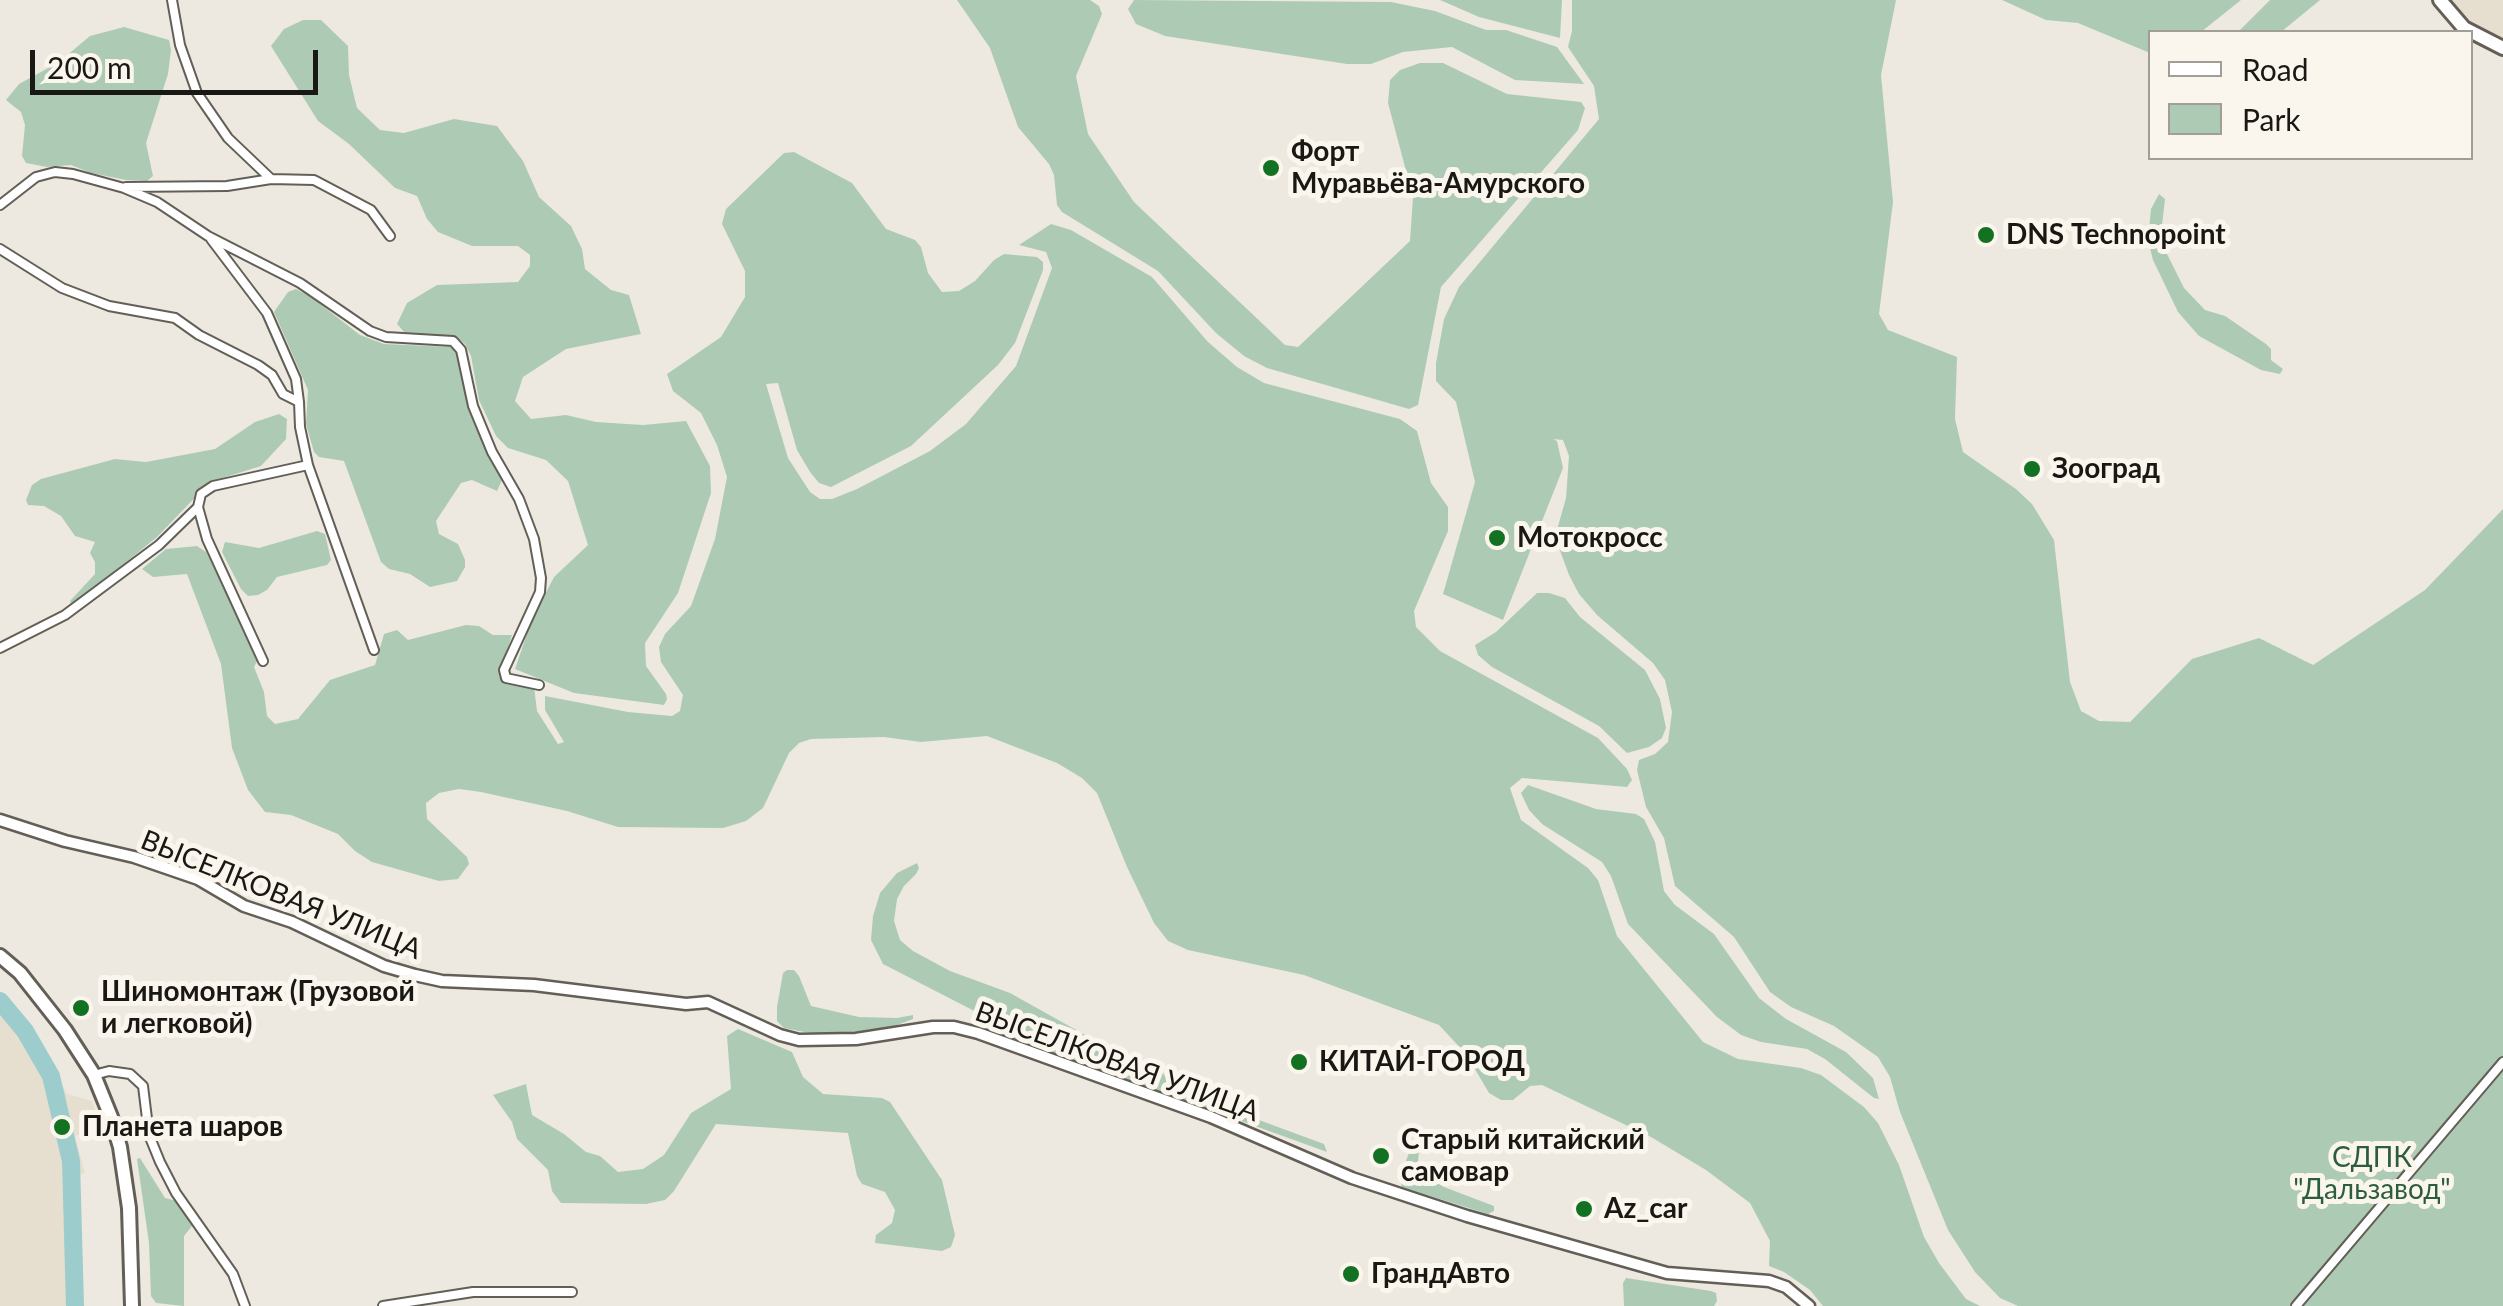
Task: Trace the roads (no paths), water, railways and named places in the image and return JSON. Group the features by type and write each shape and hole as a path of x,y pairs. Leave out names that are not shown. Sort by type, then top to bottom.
{"main road":[{"path":"2431,0 2458,30"},
{"path":"2440,0 2467,30"},
{"path":"2473,33 2503,51"},
{"path":"2473,41 2503,51"},
{"path":"0,956 42,998 94,1075 116,1132 129,1208 132,1306"}],"street":[{"path":"172,0 180,46 204,104 228,138 270,179"},
{"path":"0,205 36,177 55,172 124,188 157,202 208,236 300,283 370,332 386,337 453,341 461,350 474,406 492,452 519,499 534,539 541,578 540,592 504,670 506,678 539,684"},
{"path":"124,188 314,180 371,210 390,236"},
{"path":"208,236 267,313 296,379 308,465 374,650"},
{"path":"0,250 62,288 109,306 174,318 258,365 272,375 283,394 299,402"},
{"path":"263,661 207,539 198,507 201,494 212,486 308,465"},
{"path":"0,648 65,615 160,545 198,507"},
{"name":"ВЫСЕЛКОВАЯ УЛИЦА","path":"0,820 198,879 244,906 292,922 384,966 442,981 534,985 686,1004 708,1002 780,1036 799,1040 856,1039 933,1027 978,1033 1211,1118 1352,1178 1434,1205 1668,1273 1769,1281 1786,1287 1809,1306"},
{"path":"2296,1306 2503,1062"},
{"path":"94,1075 130,1074 143,1086 149,1136 160,1162 176,1193 233,1274 244,1306"},
{"path":"383,1306 473,1292 572,1292"}],"waterway":[{"path":"0,1001 25,1031 51,1076 71,1161 75,1306"}],"place":[{"name":"Форт Муравьёва-Амурского","path":"1271,168"},
{"name":"DNS Technopoint","path":"1986,235"},
{"name":"Зооград","path":"2032,469"},
{"name":"Мотокросс","path":"1497,538"},
{"name":"Шиномонтаж (Грузовой и легковой)","path":"81,1008"},
{"name":"КИТАЙ-ГОРОД","path":"1299,1062"},
{"name":"Планета шаров","path":"62,1127"},
{"name":"Старый китайский самовар","path":"1381,1156"},
{"name":"Az_car","path":"1584,1209"},
{"name":"ГрандАвто","path":"1351,1274"}],"park label":[{"name":"СДПК \"Дальзавод\"","path":"2372,1174"}]}
